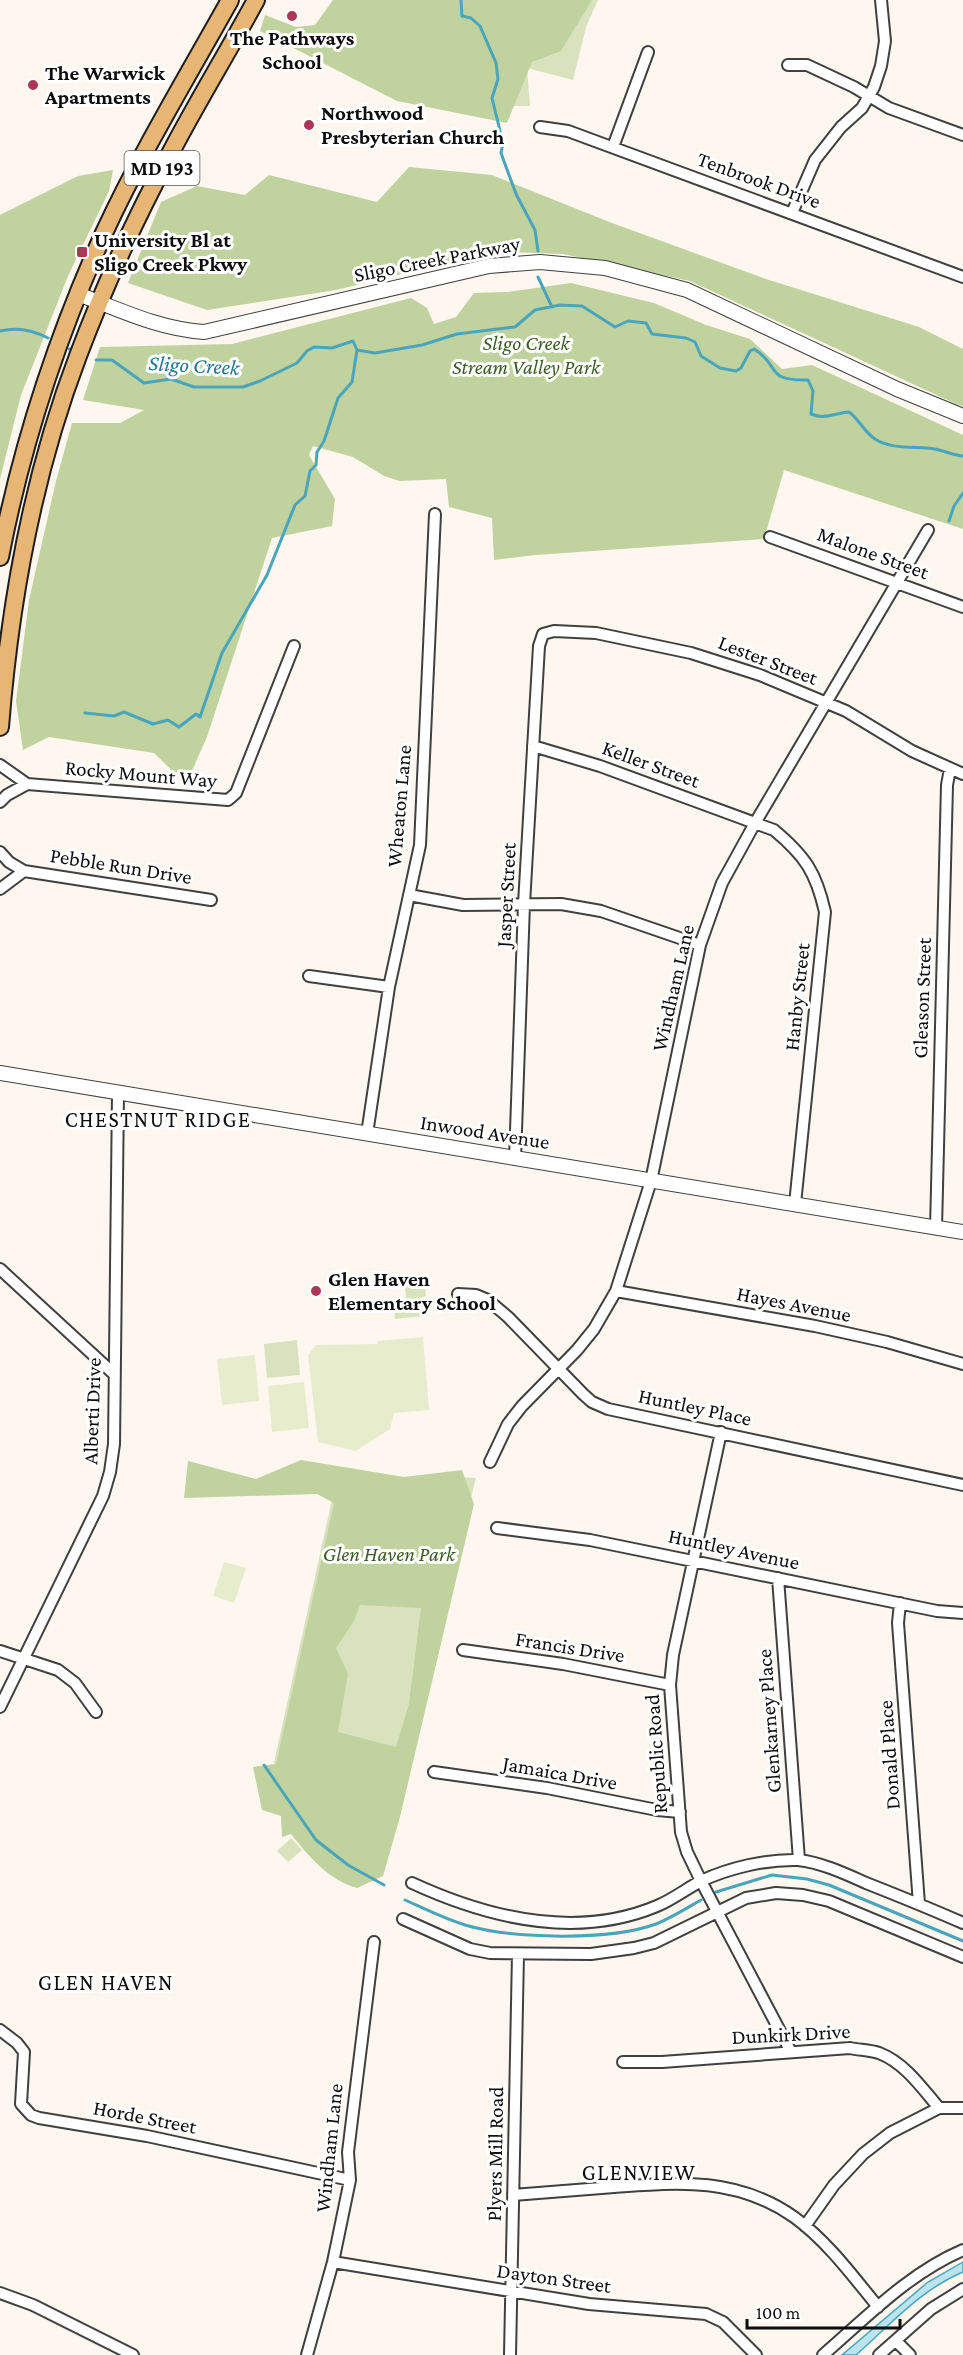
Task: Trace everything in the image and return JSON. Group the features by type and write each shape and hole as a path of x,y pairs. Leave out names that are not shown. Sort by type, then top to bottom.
{"main road":[{"name":"MD 193","path":"0,557 22,454 57,348 78,294 130,180 230,0"},
{"name":"MD 193","path":"0,727 12,614 39,480 57,416 78,356 100,302 170,154 256,0"}],"street":[{"path":"792,213 814,160 841,127 861,108 874,87 881,66 885,41 881,0"},
{"path":"613,147 648,52"},
{"path":"788,65 807,65 854,87 889,108 963,135"},
{"name":"Tenbrook Drive","path":"540,127 568,131 963,277"},
{"name":"Sligo Creek Parkway","path":"78,294 150,322 178,330 204,332 489,266 540,262 605,268 687,290 897,389 963,416"},
{"name":"Wheaton Lane","path":"367,1134 389,987 420,845 435,514"},
{"name":"Windham Lane","path":"490,1462 508,1424 594,1329 616,1291 651,1181 700,945 722,883 928,530"},
{"name":"Malone Street","path":"770,537 963,607"},
{"name":"Lester Street","path":"543,634 596,633 691,653 760,675 846,711 912,751 963,774"},
{"name":"Jasper Street","path":"515,1159 524,904 539,646 543,634"},
{"name":"Rocky Mount Way","path":"27,784 228,800 236,793 244,775 294,646"},
{"name":"Keller Street","path":"533,746 600,766 755,823"},
{"path":"0,765 27,784"},
{"name":"Gleason Street","path":"936,1228 947,785 950,769"},
{"path":"0,802 7,795 27,784"},
{"name":"Hanby Street","path":"755,823 774,830 797,850 811,869 820,890 825,912 795,1204"},
{"name":"Pebble Run Drive","path":"0,852 9,862 24,872 211,900"},
{"name":"Pebble Run Drive","path":"0,889 24,872"},
{"path":"409,895 463,905 561,904 601,911 700,945"},
{"path":"309,976 389,987"},
{"name":"Inwood Avenue","path":"0,1073 963,1232"},
{"name":"Alberti Drive","path":"0,1707 103,1496 111,1472 114,1444 118,1093"},
{"path":"0,1269 114,1374"},
{"name":"Hayes Avenue","path":"616,1291 888,1342 963,1364"},
{"name":"Huntley Place","path":"458,1294 476,1295 488,1300 583,1394 608,1408 963,1485"},
{"name":"Republic Road","path":"720,1432 673,1655 670,1685 681,1832 687,1852 716,1912 791,2052"},
{"name":"Huntley Avenue","path":"497,1528 590,1540 900,1603 963,1613"},
{"name":"Glenkarney Place","path":"778,1578 799,1860"},
{"name":"Donald Place","path":"900,1603 898,1623 919,1904"},
{"name":"Francis Drive","path":"463,1650 563,1664 670,1685"},
{"path":"0,1651 58,1670 75,1683 96,1712"},
{"name":"Jamaica Drive","path":"434,1772 547,1788 657,1810 680,1812"},
{"path":"412,1883 450,1901 500,1915 535,1921 571,1923 603,1921 634,1915 660,1905 701,1881 732,1870 767,1862 799,1860 842,1873 963,1923"},
{"path":"403,1919 470,1949 490,1953 572,1954 634,1948 654,1943 746,1898 776,1893 803,1894 829,1901 963,1957"},
{"name":"Windham Lane","path":"307,2355 333,2262 350,2180 348,2152 374,1942"},
{"name":"Plyers Mill Road","path":"510,2355 518,1954"},
{"name":"Horde Street","path":"0,2030 17,2043 24,2052 21,2104 31,2115 147,2136 350,2180"},
{"name":"Dunkirk Drive","path":"623,2062 662,2062 850,2048 878,2053 895,2062 910,2075 939,2108"},
{"path":"805,2226 834,2185 863,2154 890,2133 939,2108 963,2108"},
{"path":"513,2195 676,2183 705,2184 759,2198 792,2216 824,2242 878,2307"},
{"path":"823,2355 878,2307 931,2266 963,2250"},
{"name":"Dayton Street","path":"333,2262 589,2304 706,2314 723,2322 756,2355"},
{"path":"879,2355 931,2309 963,2289"},
{"path":"0,2292 133,2355"},
{"path":"896,2341 909,2355"}],"green space":[{"path":"333,0 592,0 561,51 532,62 507,123 397,101 260,31 265,15 296,27 315,25"},
{"path":"533,0 598,0 586,27 573,80 527,68 530,106 507,106"},
{"path":"409,167 492,175 612,223 766,279 919,327 963,349 963,406 690,281 563,254 506,252 435,266 336,290 207,310 128,283 161,202 197,186 245,195 269,175 377,202"},
{"path":"113,170 109,191 68,276 21,395 0,479 0,215 78,176"},
{"name":"Sligo Creek Stream Valley Park","path":"571,283 654,303 706,325 750,339 782,369 812,365 963,435 963,529 784,470 764,539 494,560 492,518 449,507 446,479 400,481 384,476 353,457 313,446 309,455 335,499 332,526 272,538 207,737 186,784 154,753 49,737 23,750 16,701 29,600 56,481 72,423 120,423 144,410 83,400 100,347 232,344 411,298 427,308 434,324 456,317 474,293 508,292"},
{"path":"424,1277 426,1296 422,1297 424,1316 395,1319 393,1300 406,1298 404,1279"},
{"path":"423,1337 429,1410 394,1413 390,1429 356,1451 318,1442 308,1355 316,1345 377,1344 378,1341"},
{"path":"297,1340 300,1375 267,1378 264,1344"},
{"path":"255,1355 259,1401 222,1405 217,1359"},
{"path":"304,1382 309,1428 272,1432 268,1386"},
{"name":"Glen Haven Park","path":"301,1460 404,1477 462,1470 474,1504 400,1817 383,1876 357,1888 329,1874 312,1859 291,1834 282,1837 281,1816 262,1810 253,1767 276,1764 334,1503 317,1494 184,1498 188,1461 256,1479","holes":["360,1605 421,1608 409,1704 396,1747 338,1732 348,1674 336,1648 354,1621"]},
{"name":"Glen Haven Park","path":"453,1477 476,1478 376,1878 273,1767 335,1486"},
{"path":"224,1562 246,1568 234,1603 213,1596"},
{"path":"291,1838 302,1850 288,1862 277,1851"}],"water":[{"path":"963,2262 963,2272 919,2298 856,2355 842,2355 928,2282"}],"waterway":[{"path":"461,0 462,16 471,18 480,26 496,63 498,79 492,98 503,143 501,153 516,194 535,230 538,251"},
{"path":"538,277 552,307"},
{"name":"Sligo Creek","path":"96,360 112,360 144,383 171,379 194,387 243,387 297,363 307,351 314,347 332,348 353,341 357,350 375,353 422,345 457,334 515,327 535,310 560,305 582,306 615,327 628,321 646,323 652,334 686,338 695,342 701,356 720,368 736,371 741,368 750,351 754,349 763,355 779,375 794,380 808,380 813,391 811,414 825,416 849,412 871,436 889,445 935,449 963,456"},
{"name":"Sligo Creek","path":"0,331 24,330 48,338"},
{"path":"85,713 114,716 124,712 153,724 168,720 179,727 196,714 200,717 222,653 267,575 295,505 305,496 310,471 316,465 317,452 324,441 338,398 352,382 357,350"},
{"path":"949,521 954,506 963,493"},
{"path":"264,1765 316,1840 348,1865 384,1885"},
{"path":"716,1892 772,1875 807,1879 829,1885 963,1941"},
{"path":"405,1900 450,1920 485,1930 561,1936 637,1929 662,1922 701,1900"}],"place":[{"name":"The Pathways School","path":"292,16"},
{"name":"The Warwick Apartments","path":"33,85"},
{"name":"Northwood Presbyterian Church","path":"309,125"},
{"name":"University Bl at Sligo Creek Pkwy","path":"82,252"},
{"name":"Glen Haven Elementary School","path":"316,1291"}],"district":[{"name":"CHESTNUT RIDGE","path":"158,1119"},
{"name":"GLEN HAVEN","path":"106,1982"},
{"name":"GLENVIEW","path":"639,2172"}]}
